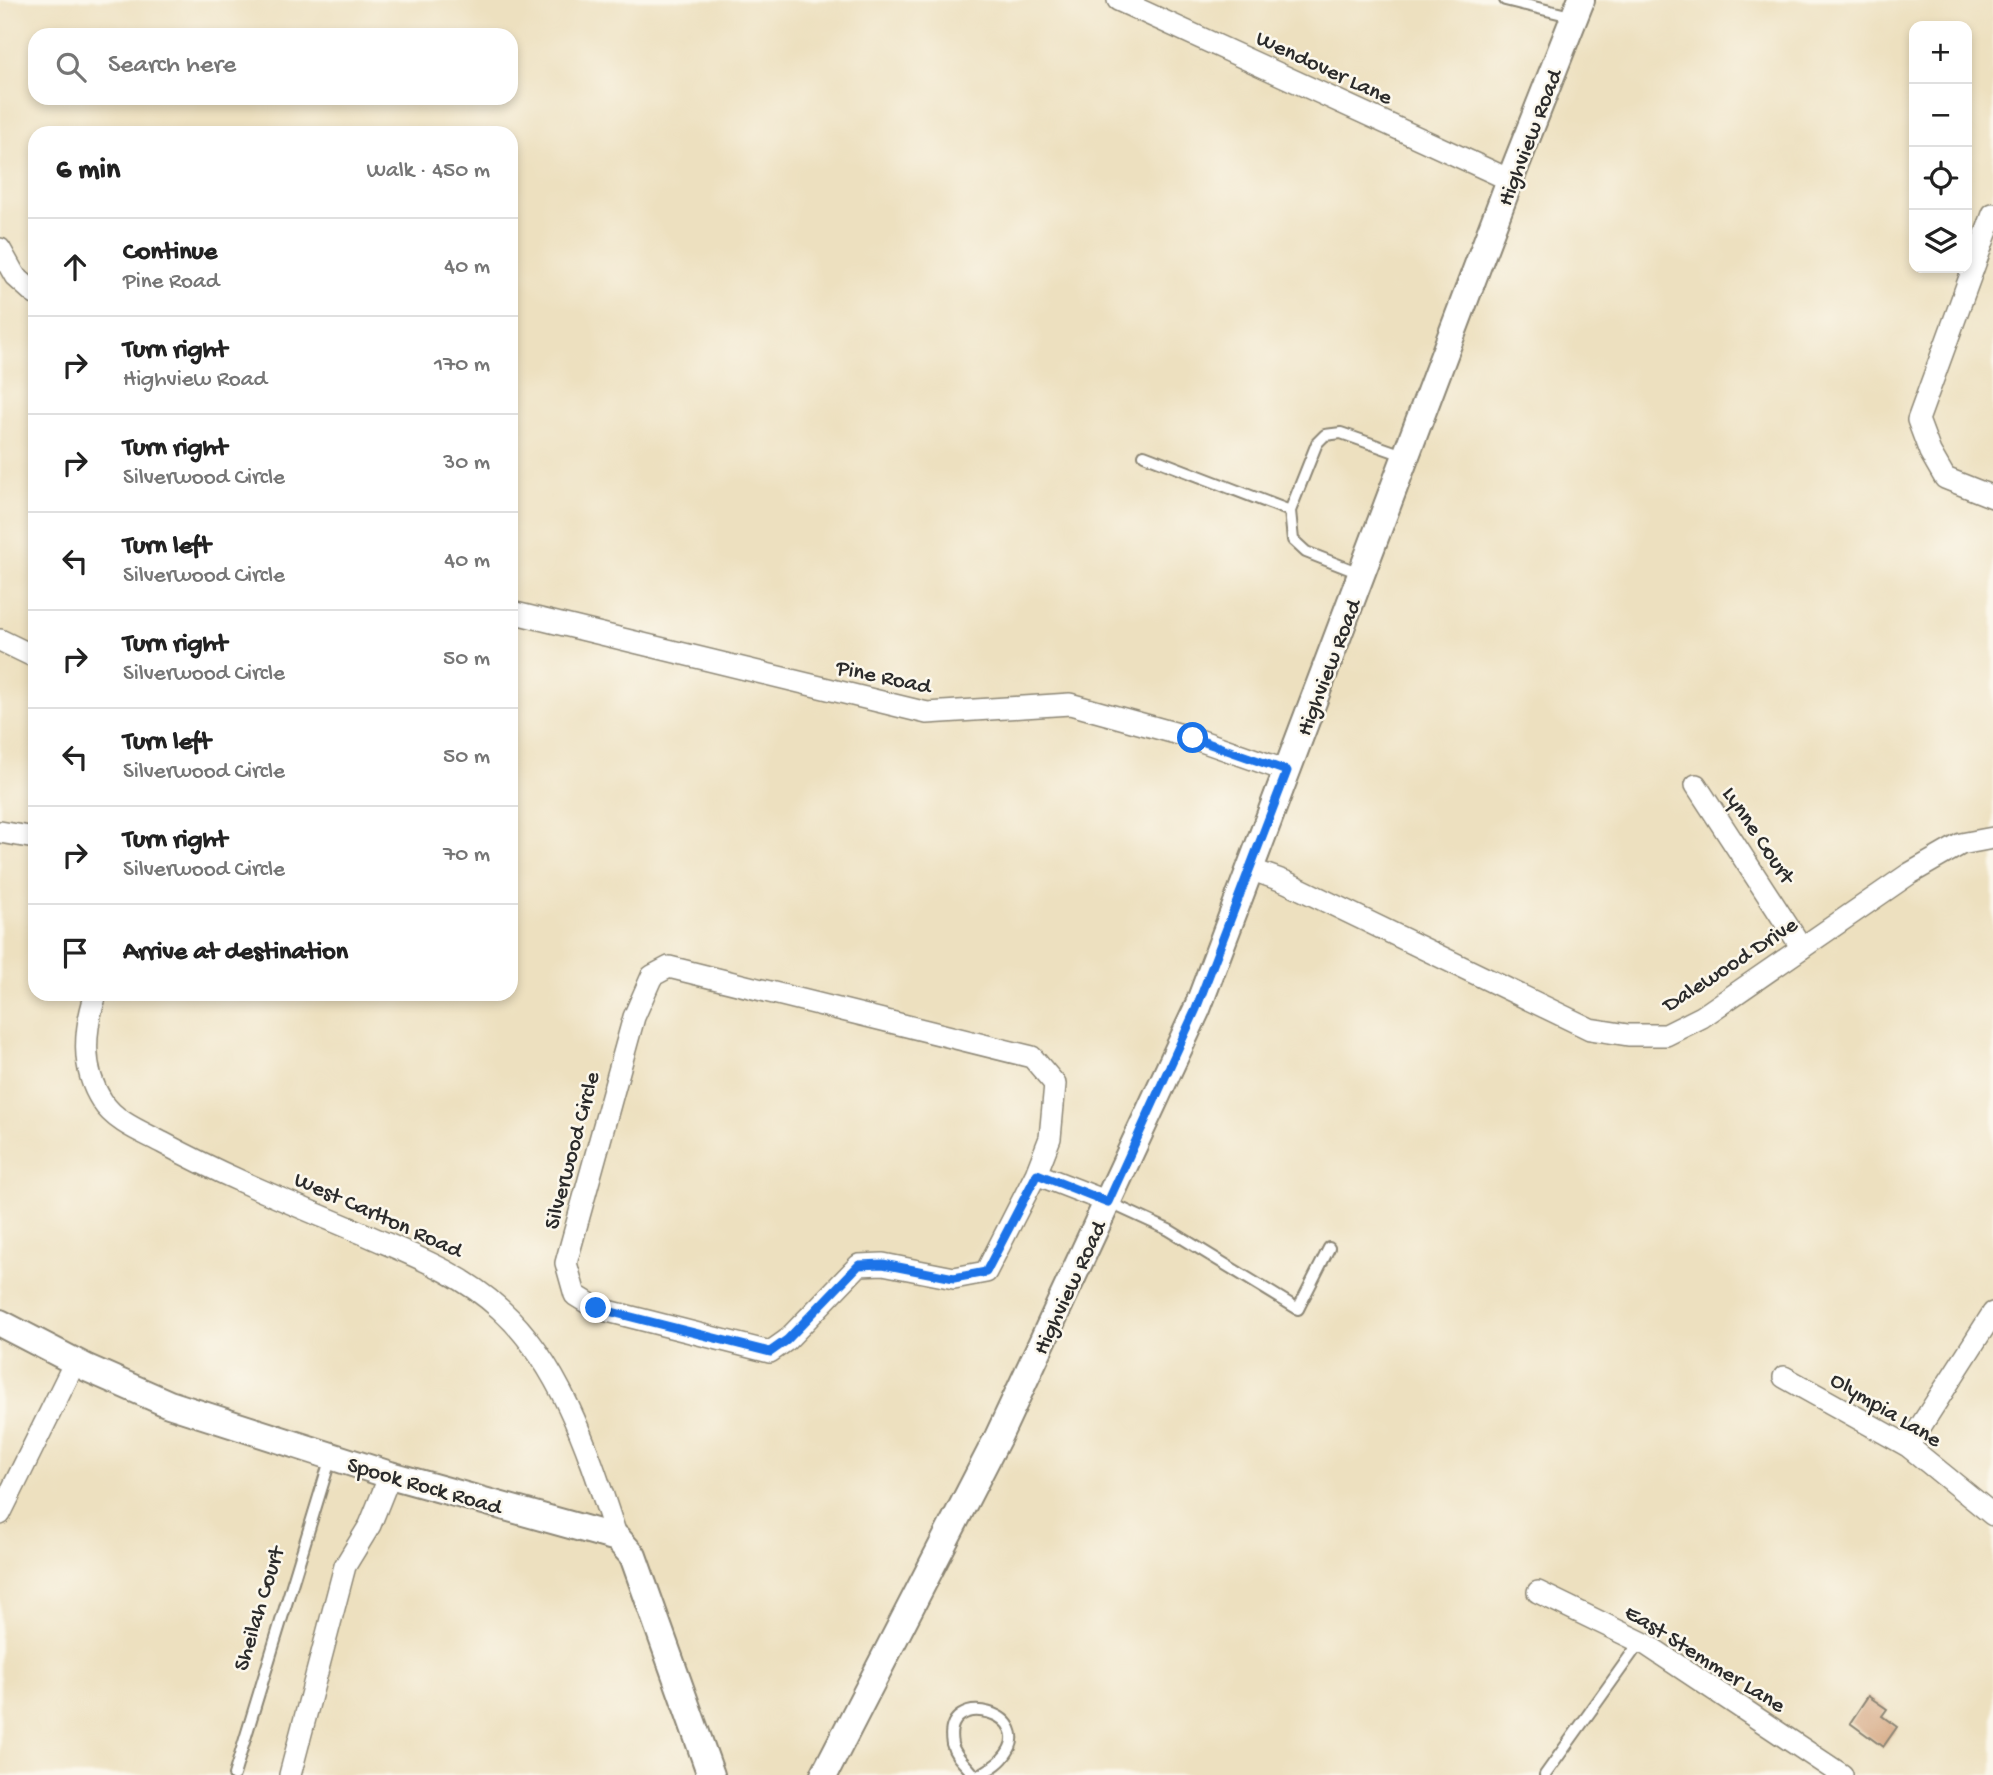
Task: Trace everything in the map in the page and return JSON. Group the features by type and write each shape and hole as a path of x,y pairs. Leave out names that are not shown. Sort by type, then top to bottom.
{"street":[{"name":"Wendover Lane","path":"1118,0 1510,180"},
{"name":"Highview Road","path":"824,1775 999,1437 1196,1009 1510,180 1578,8"},
{"path":"1993,214 1918,420 1930,452 1945,478 1993,497"},
{"path":"0,249 15,276 28,288"},
{"name":"Pine Road","path":"518,614 926,713 1070,704 1193,738 1287,771"},
{"path":"0,640 28,654"},
{"name":"Lynne Court","path":"1696,785 1802,948"},
{"path":"0,832 28,837"},
{"name":"Dalewood Drive","path":"1250,869 1286,881 1590,1029 1628,1035 1666,1035 1702,1017 1909,874 1961,844 1993,838"},
{"name":"Silverwood Circle","path":"669,967 1032,1056 1055,1084 1050,1138 1037,1174 986,1272 954,1278 883,1264 859,1265 787,1340 770,1352 596,1308 575,1295 566,1263 634,1017 652,976 669,967"},
{"name":"West Carlton Road","path":"94,1001 89,1017 86,1054 93,1083 103,1103 122,1121 189,1157 451,1271 501,1309 545,1363 567,1404 587,1448 617,1538"},
{"path":"1037,1174 1108,1202"},
{"path":"1908,1446 1993,1313"},
{"name":"Spook Rock Road","path":"0,1323 75,1362 169,1404 390,1475 617,1538"},
{"path":"0,1514 75,1362"},
{"name":"Olympia Lane","path":"1784,1377 1908,1446 1993,1515"},
{"path":"290,1775 345,1566 370,1525 390,1475"},
{"path":"617,1538 633,1556 711,1775"},
{"name":"East Stemmer Lane","path":"1538,1592 1640,1642 1842,1775"}],"lane":[{"path":"1505,0 1578,8"},
{"path":"1362,574 1306,552 1293,540 1290,511 1317,443 1325,435 1341,433 1406,456"},
{"path":"1144,455 1290,511"},
{"path":"1108,1202 1169,1230 1298,1309 1329,1248"},
{"name":"Sheilah Court","path":"234,1775 331,1457"},
{"path":"1545,1775 1640,1642"},
{"path":"974,1775 955,1752 952,1733 962,1716 981,1709 1000,1716 1006,1723 1011,1741 1004,1758 980,1775"}],"building":[{"path":"1868,1696 1887,1709 1882,1716 1897,1727 1883,1747 1850,1723"}],"route":[{"path":"596,1308 770,1352 787,1340 859,1265 883,1264 954,1278 986,1272 1037,1174 1108,1202 1196,1009 1287,771 1193,738"}]}
